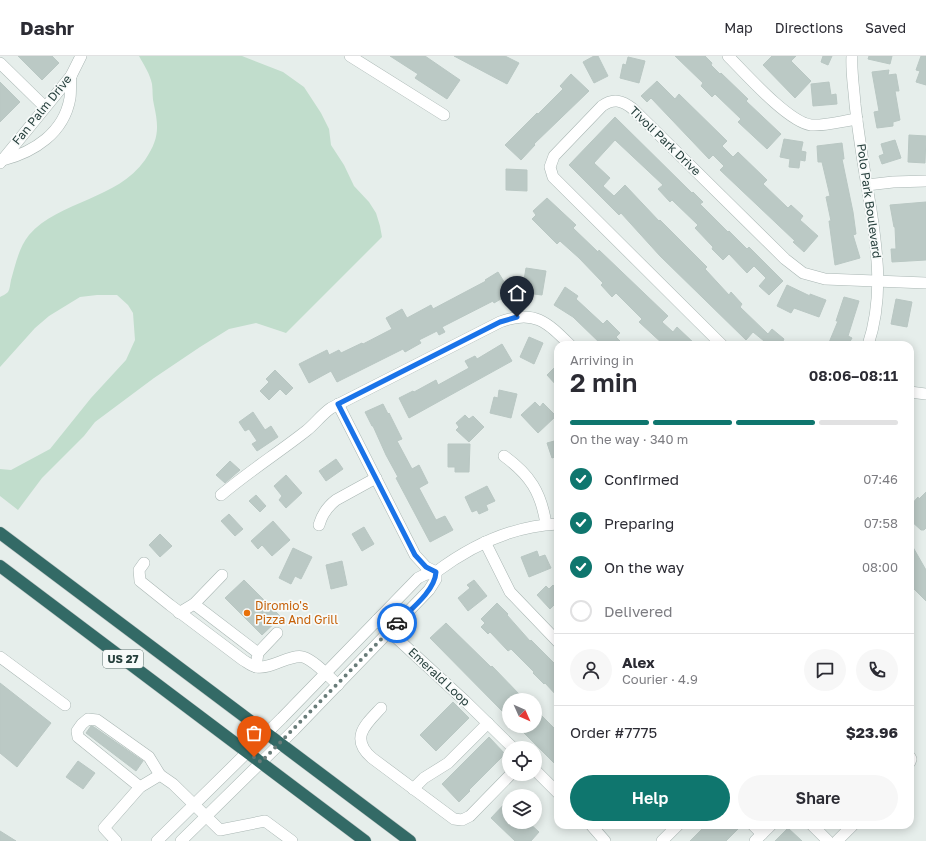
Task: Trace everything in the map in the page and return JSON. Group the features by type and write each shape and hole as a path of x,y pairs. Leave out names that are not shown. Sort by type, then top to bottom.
{"highway":[{"name":"US 27","path":"0,533 410,841"},
{"name":"US 27","path":"0,566 365,841"}],"street":[{"name":"Fan Palm Drive","path":"1,160 70,76 81,56"},
{"path":"350,56 444,115"},
{"path":"728,56 779,107 798,121 811,125 820,125 857,119"},
{"name":"Polo Park Boulevard","path":"852,56 852,75 857,119 877,252 878,282 876,315 869,341"},
{"path":"0,63 45,108"},
{"path":"1,160 19,156 38,146 53,132 64,114 70,98 70,76"},
{"name":"Tivoli Park Drive","path":"718,341 557,182 551,172 551,161 557,151 607,103 617,101 623,102 633,109 785,259 797,269 811,276 825,279 926,284"},
{"path":"867,185 893,182 926,181"},
{"path":"221,495 243,476 307,430 326,412 338,404 500,322 525,316 540,320 554,329 566,341"},
{"path":"914,392 926,394"},
{"path":"338,404 415,555 426,567 436,572"},
{"path":"504,456 520,470 535,487 542,503 546,524"},
{"path":"319,525 321,517 336,500 376,478"},
{"path":"157,841 266,733 418,578 436,572 460,555 485,542 519,529 554,524"},
{"path":"485,542 510,592 554,638"},
{"path":"418,559 420,566 418,578"},
{"path":"144,563 139,570 140,581 220,644 256,668 267,667 293,658 303,657 313,663 338,685"},
{"path":"180,841 338,685 429,590 436,579 436,572"},
{"path":"180,612 194,604 222,575"},
{"path":"194,604 258,653"},
{"name":"Emerald Loop","path":"377,620 506,741"},
{"path":"256,668 258,653 277,633"},
{"path":"0,657 65,705"},
{"path":"382,708 362,730 361,739 363,747 372,758 454,819 462,820 470,816 504,781"},
{"path":"140,787 78,737 77,731 82,724 88,719 97,720 149,756 160,775 174,784 220,830 265,821 286,839"},
{"path":"413,789 424,778 448,763 488,723"},
{"path":"116,841 104,828 140,787 160,775"},
{"path":"542,777 554,789"},
{"path":"594,829 605,841"},
{"path":"662,841 674,829"},
{"path":"759,838 767,829"},
{"path":"816,829 828,841"},
{"path":"838,841 849,829"}],"green space":[{"path":"139,56 242,56 283,72 304,87 321,113 329,129 331,145 344,165 354,186 369,202 376,213 382,237 286,333 256,323 229,329 154,378 95,422 84,436 42,478 18,510 0,496 0,469 11,470 50,449 91,398 126,360 135,340 133,313 128,305 117,295 80,297 49,316 35,328 0,367 0,297 9,291 18,257 29,235 42,223 56,214 119,184 133,173 150,153 157,133 157,120 151,80"}],"building":[{"path":"18,56 52,56 59,63 42,80"},
{"path":"390,56 425,56 460,80 447,99 415,78 418,74"},
{"path":"454,56 505,56 519,63 507,84"},
{"path":"594,56 598,56 608,76 594,83 583,62"},
{"path":"675,56 705,56 720,74 721,73 748,99 746,101 781,134 767,149 738,122 741,119 715,94 712,97 701,86 703,83"},
{"path":"772,56 796,56 791,61 811,81 795,98 763,65"},
{"path":"823,56 832,56 828,65 821,62"},
{"path":"869,56 892,56 890,64 868,59"},
{"path":"921,56 926,56 926,85 916,82 920,71 916,70"},
{"path":"628,57 645,61 639,83 620,78 623,64 626,65"},
{"path":"889,70 888,75 896,74 899,91 895,91 900,120 893,122 893,126 877,128 874,112 879,111 872,72"},
{"path":"571,74 589,91 534,144 535,145 521,160 505,145 563,89 560,86"},
{"path":"657,81 675,99 679,94 727,141 722,146 733,157 738,152 767,180 763,184 788,208 791,205 803,216 800,220 818,236 804,252 793,242 795,241 720,170 724,166 713,155 709,159 651,98 647,102 641,96"},
{"path":"0,82 20,102 0,122"},
{"path":"829,82 831,95 836,94 837,104 813,106 811,84"},
{"path":"615,117 703,202 700,204 728,232 729,231 747,249 749,247 783,281 769,295 759,286 766,278 754,266 747,273 729,254 723,260 695,228 698,225 672,200 670,202 658,189 663,185 615,140 594,163 610,178 603,186 614,196 625,185 659,221 660,220 707,267 705,269 729,295 731,292 742,304 740,307 768,334 772,329 784,339 783,341 764,341 753,332 746,340 660,256 621,213 619,215 569,165"},
{"path":"909,135 926,136 925,163 908,162"},
{"path":"784,139 803,142 801,151 806,152 805,161 800,160 799,168 789,167 790,159 780,157"},
{"path":"895,140 901,158 882,164 879,156 884,154 881,144"},
{"path":"842,143 844,159 842,159 856,234 853,235 860,258 835,265 829,221 831,221 826,197 830,196 822,162 818,162 817,146"},
{"path":"506,169 527,170 527,191 506,190"},
{"path":"547,198 576,225 573,228 598,252 599,250 668,316 662,322 673,332 677,327 692,341 660,341 639,322 642,319 616,293 612,297 601,285 603,283 579,258 560,241 557,244 532,219 536,215 533,211"},
{"path":"926,202 926,260 892,262 891,249 896,249 895,227 890,205"},
{"path":"526,268 546,271 542,295 526,293 528,283 523,286"},
{"path":"498,272 511,293 494,303 493,301 442,327 445,332 439,335 437,331 419,340 421,343 405,352 403,349 337,382 331,371 309,383 299,364 327,350 329,355 339,350 341,353 362,343 363,344 392,329 386,318 402,309 407,318 431,305 433,309 486,281 485,280"},
{"path":"787,285 810,296 810,294 826,300 819,317 794,308 791,313 777,306"},
{"path":"565,287 578,296 576,299 603,324 607,320 620,333 616,337 620,341 598,341 573,317 554,305"},
{"path":"844,297 859,301 848,336 852,338 850,341 830,341 838,321 836,321"},
{"path":"896,299 912,302 907,327 891,324"},
{"path":"529,337 543,343 534,364 520,357"},
{"path":"502,344 512,361 409,418 399,398 436,380 438,385 469,368 465,361 475,356 477,359"},
{"path":"554,368 554,383 547,375"},
{"path":"275,370 293,388 286,395 280,389 269,400 260,391 269,382 266,379"},
{"path":"499,390 517,394 511,418 490,413 494,397 498,398"},
{"path":"535,402 540,407 543,403 554,414 554,418 538,433 521,415"},
{"path":"383,404 402,439 397,441 412,469 419,465 428,483 419,488 436,520 445,516 453,530 430,542 396,478 398,477 365,412"},
{"path":"253,412 265,430 271,426 278,437 257,451 252,444 257,441 249,429 245,431 239,422"},
{"path":"465,415 469,419 473,416 484,427 469,442 456,430 459,427 456,423"},
{"path":"554,441 554,457 552,458 547,443"},
{"path":"448,444 470,444 469,472 455,472 455,467 448,467"},
{"path":"336,459 343,469 326,481 319,471"},
{"path":"230,461 240,470 225,483 216,475"},
{"path":"286,475 302,493 286,508 279,500 282,496 274,486"},
{"path":"487,486 495,501 486,505 488,510 479,514 477,510 472,512 465,497"},
{"path":"926,492 926,528 924,530 921,530 914,524 914,502 918,497 919,499"},
{"path":"256,495 266,506 260,512 249,501"},
{"path":"229,514 243,529 235,536 221,521"},
{"path":"273,521 290,540 272,556 262,545 258,549 251,541"},
{"path":"364,527 374,544 362,551 352,534"},
{"path":"160,534 172,546 160,557 149,545"},
{"path":"293,548 312,557 301,579 295,576 291,584 279,578"},
{"path":"914,549 926,570 926,601 914,589"},
{"path":"537,551 539,557 545,555 551,568 529,577 521,557"},
{"path":"342,561 347,585 331,589 326,565"},
{"path":"244,580 281,617 262,635 225,598"},
{"path":"474,580 487,596 468,611 458,598 470,588 467,585"},
{"path":"553,585 554,586 554,605 550,609 537,595 546,586 549,589"},
{"path":"497,603 508,614 507,615 530,641 531,640 554,663 554,693 511,649 508,651 490,632 488,634 481,627 485,623 481,619"},
{"path":"446,623 491,667 492,666 518,693 502,693 502,711 430,638"},
{"path":"0,683 51,723 17,767 0,753"},
{"path":"453,702 469,718 436,751 420,735"},
{"path":"542,716 554,728 554,763 542,751 542,741 532,741 524,733 542,733"},
{"path":"91,726 143,761 136,771 86,733"},
{"path":"489,737 502,751 502,757 459,802 442,784"},
{"path":"78,761 95,773 83,789 66,777"},
{"path":"502,806 502,829 491,818"},
{"path":"502,829 536,829 539,832 531,841 515,841"},
{"path":"702,829 738,829 726,841 690,841"},
{"path":"787,829 789,829 802,841 775,841"},
{"path":"0,831 16,841 0,841"}],"way so far":[{"path":"254,757 261,762 294,730 397,623"}],"place":[{"name":"Diromio's Pizza And Grill","path":"247,613"}],"route":[{"path":"397,623 433,585 436,579 436,572 426,567 415,555 338,404 500,322 517,317"}]}
